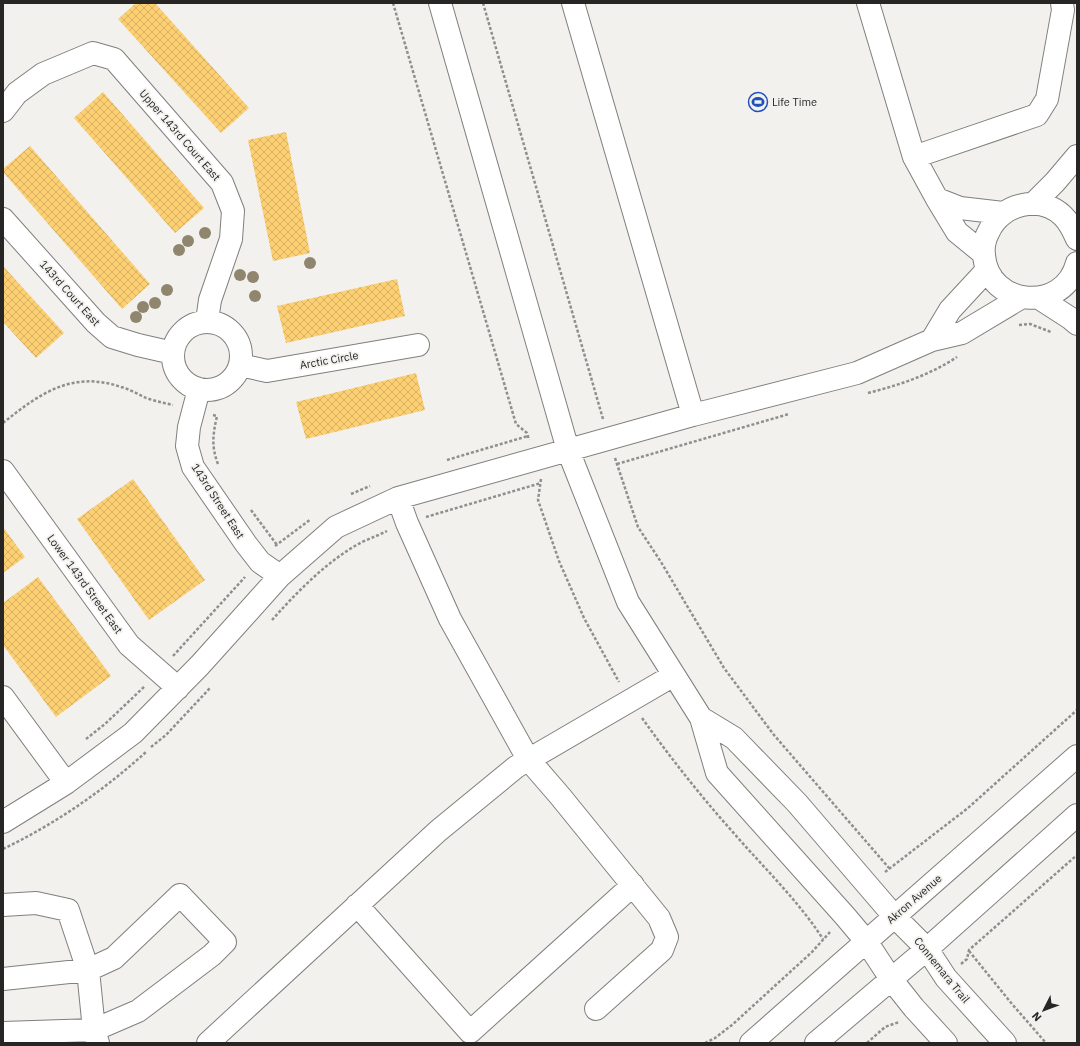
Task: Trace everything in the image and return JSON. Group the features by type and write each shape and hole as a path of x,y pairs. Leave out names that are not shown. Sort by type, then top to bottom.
{"street":[{"path":"440,3 568,450 628,602 701,718 718,773 866,941 891,979 914,1008 946,1043"},
{"path":"573,3 693,415"},
{"path":"868,3 914,157 957,232 986,262 996,284 1009,293 1031,298 1070,318 1077,324"},
{"path":"914,157 1038,115 1047,99 1063,10 1062,3"},
{"name":"Upper 143rd Court East","path":"3,111 17,93 43,74 93,53 114,59 222,182 233,211 231,238 210,300 207,321"},
{"path":"1033,204 1055,182 1077,156"},
{"path":"937,199 960,208 1003,212"},
{"path":"932,340 950,310 986,262 985,238 992,224 1003,212 1018,206 1033,204 1048,207 1062,215 1072,226 1077,239"},
{"name":"143rd Court East","path":"3,219 96,323 112,337 173,353"},
{"path":"3,822 66,783 133,733 200,666 280,576 336,527 398,498 608,438 857,373 932,340 962,333 1031,298 1054,294 1066,284 1075,271 1077,263"},
{"path":"207,321 217,323 234,335 239,344 241,354 240,364 237,373 232,380 224,385 208,390 190,401 185,382 175,369 173,353 174,344 178,337 190,325 207,321"},
{"name":"Arctic Circle","path":"240,364 267,371 418,345"},
{"name":"143rd Street East","path":"190,401 187,446 193,467 260,562 280,576"},
{"name":"Lower 143rd Street East","path":"3,471 129,645 178,688"},
{"path":"398,498 407,523 450,619 528,759 659,918 667,937 662,950 596,1009"},
{"path":"208,1043 438,831 516,767 674,675"},
{"path":"3,697 66,783"},
{"name":"Connemara Trail","path":"701,718 734,738 797,803 894,916 927,949 946,978 1005,1043"},
{"name":"Akron Avenue","path":"751,1043 1077,756"},
{"path":"816,1043 927,949 1077,815"},
{"path":"357,905 470,1032 633,885"},
{"path":"3,979 88,970 114,958 180,895 225,942 212,955 138,1011 96,1037 3,1033"},
{"path":"3,905 36,903 68,910 88,970 96,1037"}],"path":[{"path":"483,3 608,438 638,527 661,562 724,668 774,735 889,868"},
{"path":"3,423 47,391 71,383 100,381 121,386 148,399 190,401 217,416 213,438 214,452 218,464"},
{"path":"270,622 296,593 327,566 361,543 407,523 541,484"},
{"path":"249,507 277,545"},
{"path":"3,849 58,819 95,795 166,735 211,686"},
{"path":"946,978 966,959 969,950 1077,855"},
{"path":"969,950 1012,1004 1046,1043"},
{"path":"866,1043 885,1027 898,1023 914,1008"}],"building":[{"path":"136,3 155,3 249,108 221,133 118,19"},
{"path":"103,92 204,208 175,233 74,118"},
{"path":"286,132 310,253 273,261 248,140"},
{"path":"30,146 150,284 122,309 3,172 3,169"},
{"path":"3,266 64,333 36,358 3,322"},
{"path":"397,279 405,316 286,343 277,306"},
{"path":"416,373 425,410 306,439 296,402"},
{"path":"133,479 205,580 149,620 77,519"},
{"path":"3,527 25,557 3,573"},
{"path":"38,577 111,676 56,717 3,645 3,603"}],"place":[{"name":"Life Time","path":"758,102"}]}
